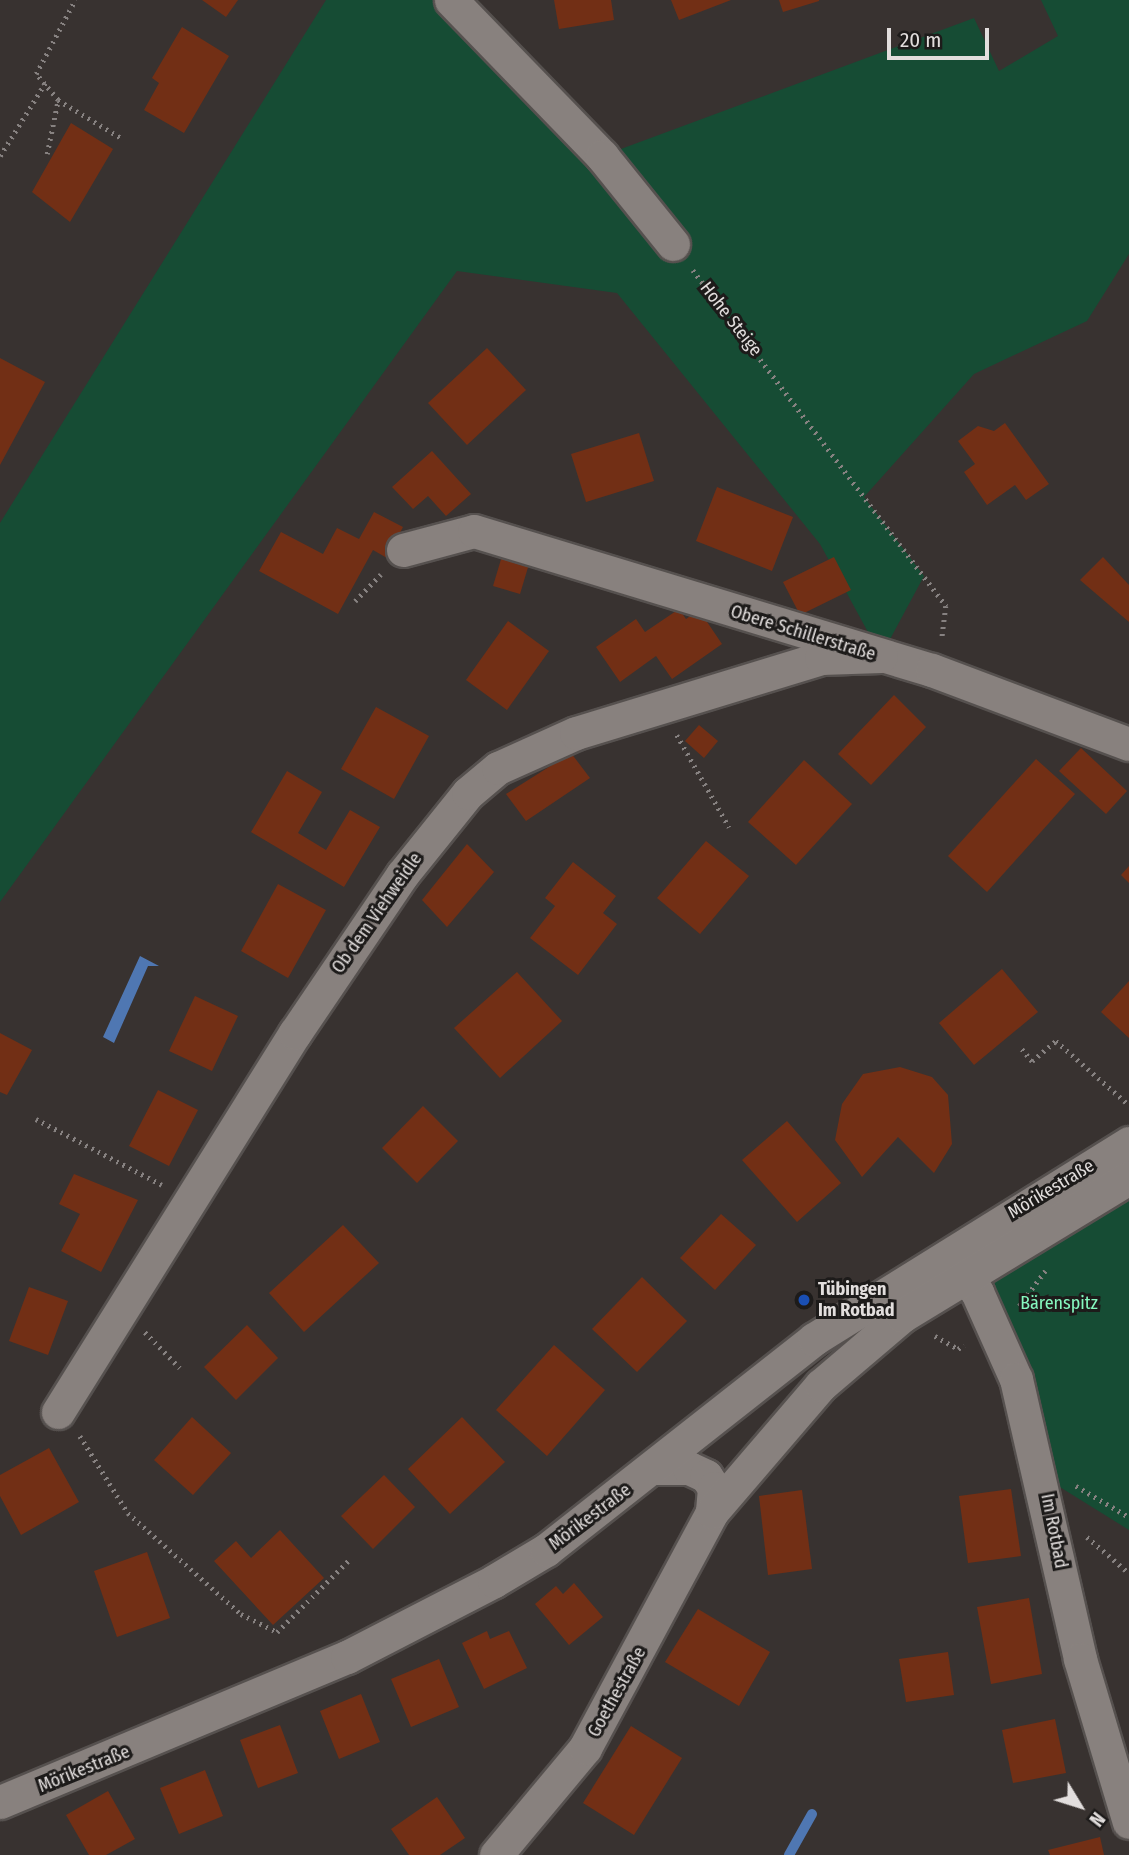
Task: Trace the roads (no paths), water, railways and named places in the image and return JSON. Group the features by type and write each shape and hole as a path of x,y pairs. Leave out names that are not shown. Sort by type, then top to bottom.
{"street":[{"path":"451,0 602,156 673,244"},
{"name":"Obere Schillerstraße","path":"403,550 474,531 932,670 1129,744"},
{"name":"Ob dem Viehweidle","path":"58,1412 120,1306 365,928 468,793 532,750 821,658 881,656"},
{"name":"Mörikestraße","path":"955,1265 1129,1143"},
{"name":"Mörikestraße","path":"0,1802 240,1704 443,1610 546,1550 655,1468 814,1339 1129,1178"},
{"name":"Im Rotbad","path":"955,1265 994,1326 1028,1418 1080,1660 1129,1822"},
{"name":"Goethestraße","path":"496,1855 585,1748 712,1512 859,1350 955,1265"},
{"path":"655,1468 689,1468 706,1476 714,1488 712,1512"}],"water":[{"path":"140,956 159,966 148,966 114,1043 103,1037"}],"waterway":[{"path":"789,1855 812,1814"}],"place":[{"name":"Tübingen Im Rotbad","path":"804,1300"}],"park label":[{"name":"Bärenspitz","path":"1059,1303"}]}
